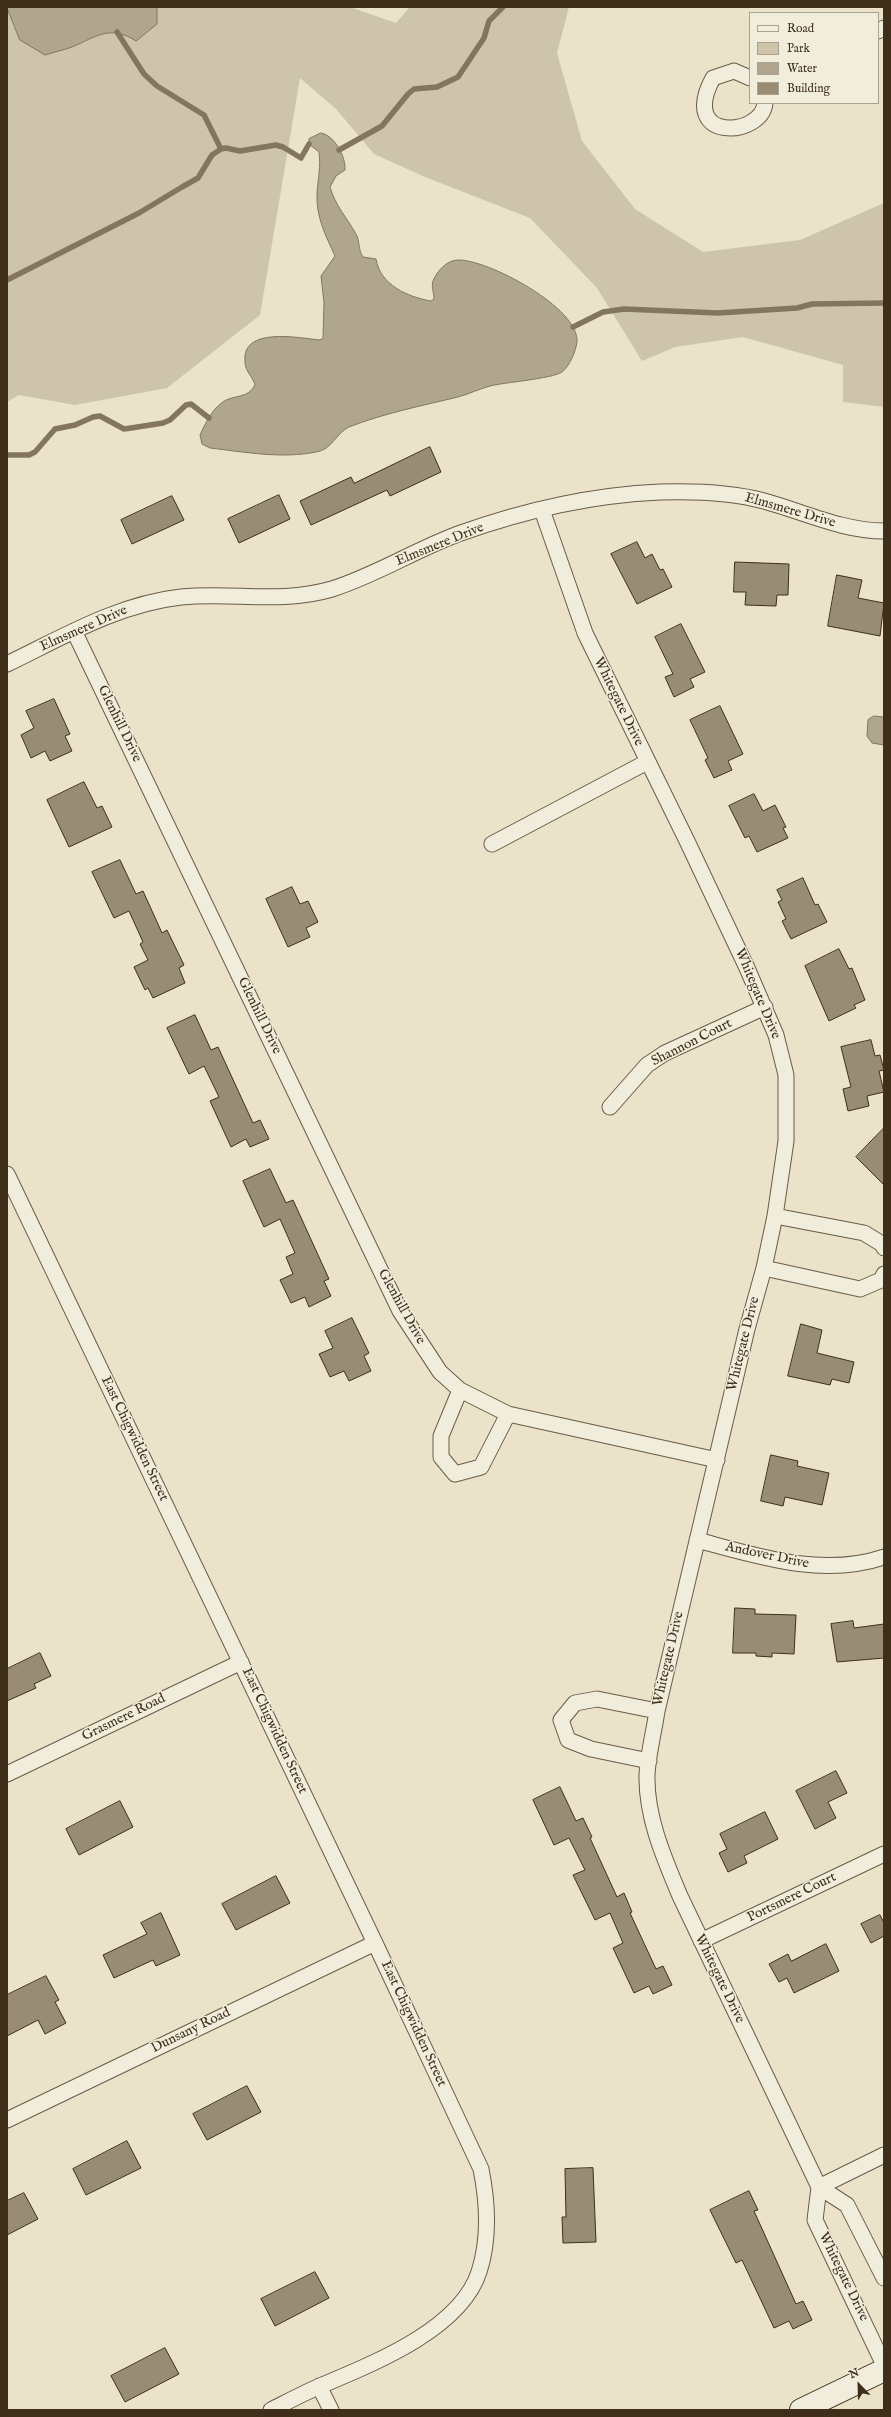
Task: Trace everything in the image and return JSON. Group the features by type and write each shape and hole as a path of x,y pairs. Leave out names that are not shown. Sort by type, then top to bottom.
{"main road":[{"path":"801,2410 884,2370"}],"street":[{"path":"749,78 734,71 713,78 705,93 703,106 708,119 719,128 737,128 752,122 764,109 765,104"},
{"name":"Elmsmere Drive","path":"7,664 106,616 142,604 181,597 208,596 270,599 306,595 331,589 354,581 458,535 542,510 622,495 689,492 763,501 855,529 884,531"},
{"name":"Whitegate Drive","path":"542,510 585,633 690,848 765,1007 776,1034 786,1074 786,1141 775,1216 764,1268 747,1329 657,1711 647,1775 652,1816 660,1850 701,1941 819,2187 815,2220 884,2365"},
{"name":"Glenhill Drive","path":"74,631 400,1311 440,1372 460,1390 508,1414 717,1460"},
{"path":"492,844 647,762"},
{"name":"Shannon Court","path":"610,1107 647,1065 665,1054 765,1007"},
{"name":"East Chigwidden Street","path":"7,1174 375,1943 481,2169 488,2223 479,2272 465,2298 416,2341 362,2369 319,2386"},
{"path":"775,1216 864,1233 882,1244 884,1248"},
{"path":"764,1268 860,1290 881,1280 884,1274"},
{"path":"460,1390 441,1436 442,1457 455,1474 480,1467 508,1414"},
{"name":"Andover Drive","path":"697,1540 766,1558 816,1566 862,1562 884,1558"},
{"name":"Grasmere Road","path":"7,1774 241,1662"},
{"path":"650,1761 591,1749 568,1740 561,1720 574,1703 597,1699 657,1711"},
{"name":"Portsmere Court","path":"701,1941 884,1854"},
{"name":"Dunsany Road","path":"7,2120 375,1943"},
{"path":"819,2187 884,2155"},
{"path":"819,2187 847,2205 884,2278"},
{"path":"271,2410 286,2407 319,2386 331,2410"}],"green space":[{"path":"7,7 12,17 72,47 99,34 117,32 127,35 157,24 157,7 350,7 396,23 410,7 569,7 557,53 582,141 635,209 703,252 800,240 884,203 884,407 843,402 843,365 743,337 675,347 642,361 597,288 530,218 425,177 374,154 336,109 300,78 260,315 167,388 75,405 19,395 7,402"}],"water":[{"path":"7,7 157,7 157,24 136,41 118,33 103,34 72,47 45,55 20,40"},
{"path":"321,133 335,142 345,164 345,170 336,176 330,187 332,194 356,234 363,257 376,259 383,276 389,283 405,293 431,301 434,299 432,285 435,277 446,264 454,260 472,262 509,277 530,288 548,301 564,315 574,329 577,342 574,354 565,370 548,377 490,386 458,397 403,410 363,422 349,427 330,445 321,451 303,454 276,455 210,448 202,444 200,435 207,420 217,407 230,398 246,394 255,385 245,365 246,351 252,343 261,339 273,337 320,340 323,338 324,303 321,276 335,256 322,225 318,210 317,193 320,168 319,152 309,144 309,139"},
{"path":"874,716 884,717 884,745 872,743 867,736 868,720"}],"building":[{"path":"430,447 441,472 390,496 387,490 311,525 300,501 351,477 354,483"},
{"path":"279,495 290,519 239,543 228,519"},
{"path":"172,496 184,520 132,544 121,520"},
{"path":"637,542 645,558 652,554 660,570 663,569 672,587 637,604 611,554"},
{"path":"735,562 789,564 788,595 777,595 776,606 745,605 746,592 734,592"},
{"path":"837,575 862,580 858,598 884,603 880,636 828,626"},
{"path":"681,624 705,672 690,679 694,687 674,697 665,677 673,674 655,637"},
{"path":"54,699 70,734 65,736 72,751 50,761 45,751 31,758 21,735 34,728 26,711"},
{"path":"720,706 743,754 728,761 732,770 714,778 705,760 708,758 690,720"},
{"path":"84,782 97,808 102,806 112,827 69,847 47,800"},
{"path":"754,794 763,811 775,805 786,827 783,828 788,838 757,852 749,836 745,838 729,806"},
{"path":"120,860 136,894 143,891 162,933 167,930 184,965 179,968 185,983 153,998 148,988 145,990 134,967 148,960 140,944 143,942 129,911 114,918 92,872"},
{"path":"803,878 815,905 818,904 827,922 791,939 782,921 786,919 778,902 782,900 777,890"},
{"path":"292,887 300,904 308,901 318,922 306,928 310,937 288,947 266,899"},
{"path":"839,949 849,969 852,968 865,1000 854,1005 856,1008 829,1021 805,966"},
{"path":"195,1015 211,1050 218,1047 253,1123 260,1120 269,1139 250,1147 246,1139 231,1147 210,1101 219,1097 204,1066 189,1074 167,1028"},
{"path":"871,1040 875,1056 880,1055 884,1070 879,1071 884,1092 867,1096 869,1106 848,1111 843,1089 851,1087 841,1047"},
{"path":"884,1128 884,1185 856,1157"},
{"path":"270,1169 286,1203 293,1200 329,1279 324,1281 331,1296 309,1307 305,1297 291,1303 280,1280 293,1274 286,1257 295,1253 280,1219 264,1227 243,1181"},
{"path":"352,1318 369,1353 364,1356 371,1371 349,1381 344,1371 330,1377 319,1354 333,1348 325,1331"},
{"path":"801,1324 822,1330 817,1353 854,1362 849,1383 832,1379 830,1385 788,1376"},
{"path":"771,1455 798,1461 797,1466 829,1473 822,1505 785,1497 783,1506 761,1501"},
{"path":"735,1608 755,1609 755,1614 796,1615 794,1654 772,1653 772,1657 756,1656 756,1653 733,1653"},
{"path":"853,1621 854,1628 884,1624 884,1658 837,1662 831,1624"},
{"path":"40,1653 51,1676 34,1684 36,1688 7,1701 7,1669"},
{"path":"836,1771 847,1793 828,1802 836,1818 815,1829 796,1791"},
{"path":"560,1787 576,1821 583,1818 592,1837 590,1838 617,1897 624,1893 632,1912 630,1913 656,1969 663,1966 672,1985 653,1994 649,1986 634,1993 613,1948 623,1943 610,1913 595,1920 573,1875 585,1870 569,1838 554,1845 533,1800"},
{"path":"120,1801 133,1827 79,1855 66,1829"},
{"path":"765,1812 778,1839 744,1856 747,1863 728,1872 719,1853 727,1849 720,1834"},
{"path":"276,1876 290,1903 236,1930 222,1904"},
{"path":"161,1913 180,1955 156,1966 153,1960 114,1978 103,1955 147,1934 141,1923"},
{"path":"880,1915 884,1923 884,1936 871,1943 861,1924"},
{"path":"826,1944 839,1971 794,1993 787,1978 779,1982 769,1964 788,1954 791,1961"},
{"path":"46,1976 59,2000 55,2002 66,2023 45,2034 38,2020 7,2036 7,1995"},
{"path":"247,2086 261,2112 207,2140 193,2114"},
{"path":"127,2141 141,2168 86,2195 73,2169"},
{"path":"593,2168 596,2242 563,2243 562,2217 566,2217 565,2169"},
{"path":"749,2191 758,2210 754,2211 796,2304 803,2301 812,2320 793,2329 789,2321 774,2328 742,2260 736,2263 710,2210"},
{"path":"24,2193 38,2219 7,2235 7,2201"},
{"path":"315,2272 329,2298 275,2326 261,2299"},
{"path":"165,2348 179,2374 125,2402 111,2376"}],"waterway":[{"path":"339,150 382,126 408,94 414,89 437,87 458,77 484,38 489,21 503,7"},
{"path":"117,32 144,74 157,86 204,115 221,149"},
{"path":"7,280 139,213 198,178 212,155 221,149 226,148 240,151 276,145 283,147 301,158 309,144"},
{"path":"573,327 603,312 624,309 718,313 797,308 812,304 884,303"},
{"path":"7,455 29,455 35,452 55,429 75,425 93,417 100,416 124,429 163,423 170,420 186,405 191,404 209,418"}]}
